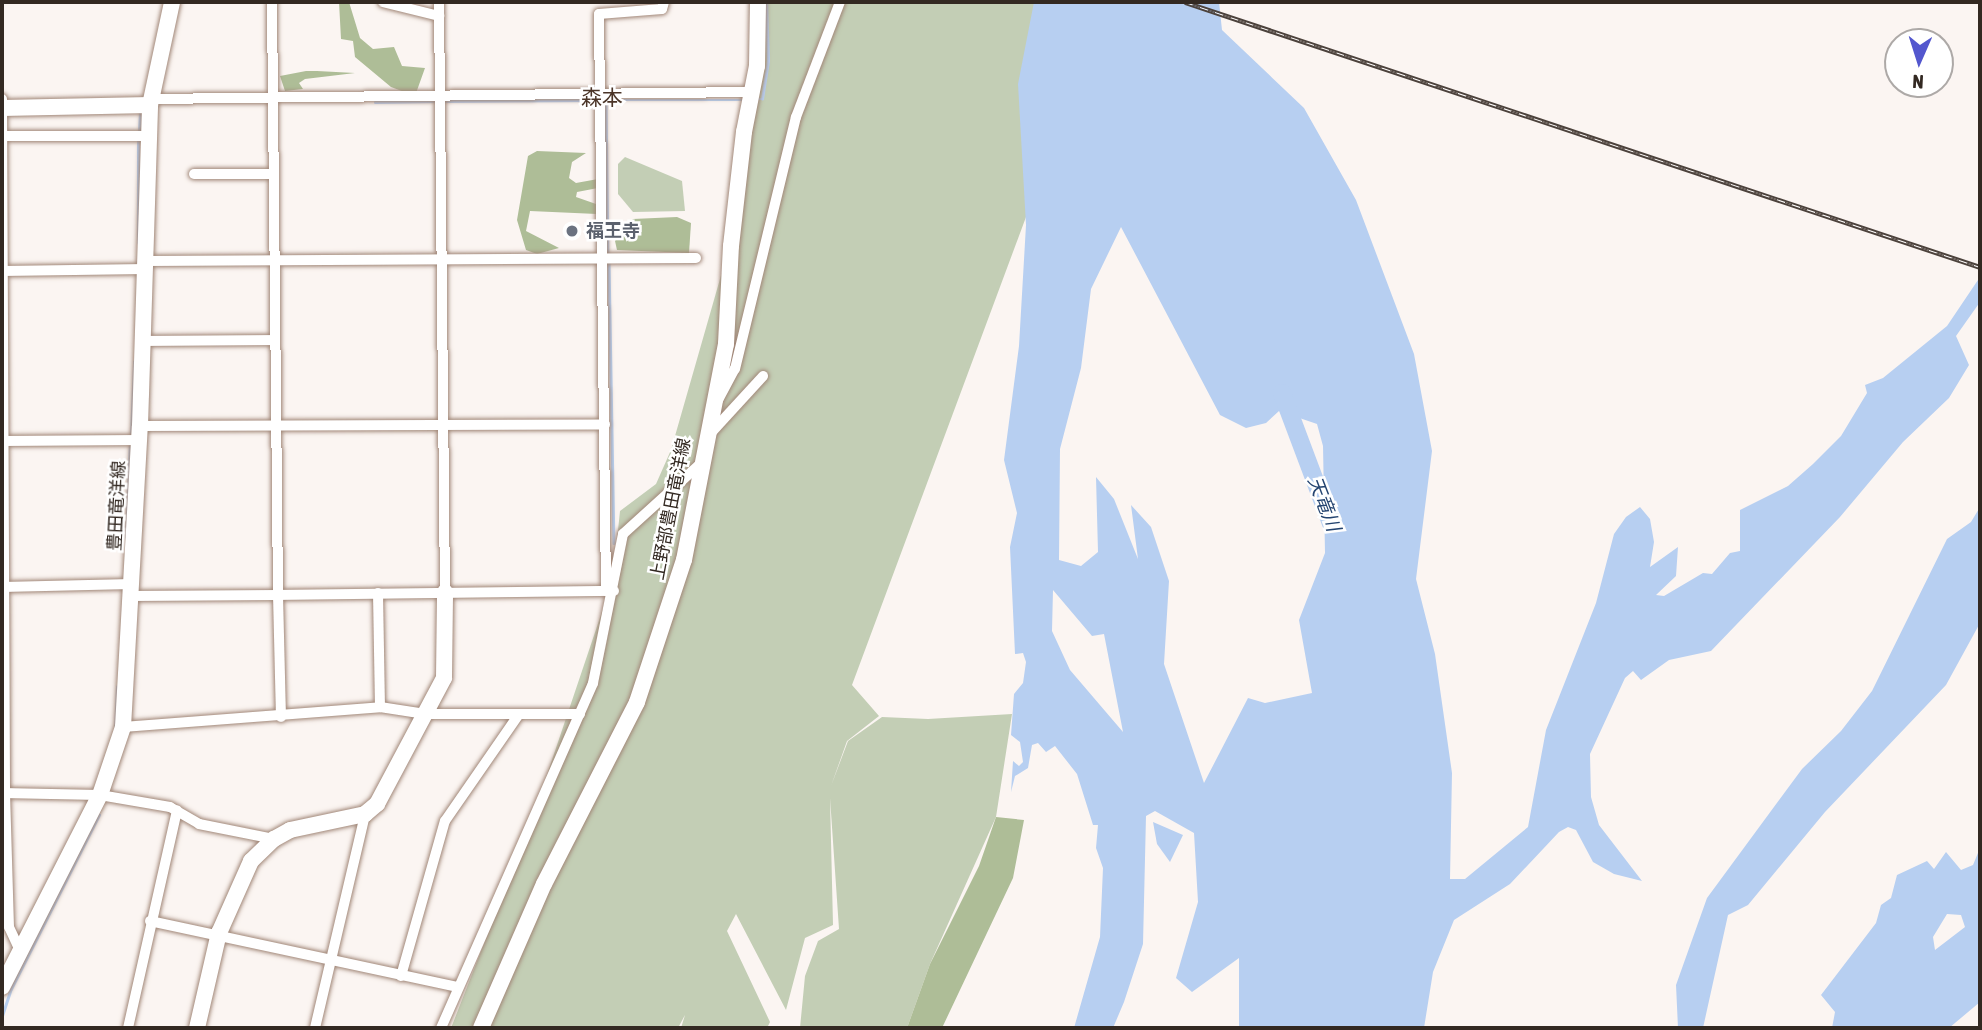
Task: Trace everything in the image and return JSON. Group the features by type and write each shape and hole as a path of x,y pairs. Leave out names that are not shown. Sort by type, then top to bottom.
{"main road":[{"name":"豊田竜洋線","path":"2,988 19,948 100,795 123,727 144,341 148,136 151,102 172,2"},
{"name":"上野部豊田竜洋線","path":"481,1028 544,884 651,665 684,560 704,439 726,344 731,246 757,66 758,2"},
{"path":"2,108 151,102"},
{"path":"197,1028 219,933 251,862 274,839 290,830 365,814 377,804 444,678 445,592"}],"street":[{"path":"272,2 275,428 281,717"},
{"path":"383,2 439,16"},
{"path":"439,2 445,592"},
{"path":"610,591 599,14 662,9 664,2"},
{"path":"712,410 735,369 796,117 840,2"},
{"path":"151,102 752,92"},
{"path":"2,99 5,887 9,927 19,948"},
{"path":"2,136 148,136"},
{"path":"194,174 273,174"},
{"path":"3,271 274,260 696,258"},
{"path":"144,341 275,340"},
{"path":"704,439 763,376"},
{"path":"3,441 275,428 605,424"},
{"path":"441,1028 580,714 603,648 610,591 623,534 699,465"},
{"path":"3,587 278,595 610,591"},
{"path":"378,593 380,706"},
{"path":"123,727 281,717 380,706 425,714 580,714"},
{"path":"401,976 445,821 519,714"},
{"path":"4,793 100,795 177,810 199,824 274,839"},
{"path":"128,1028 177,810"},
{"path":"315,1028 365,814"},
{"path":"150,921 219,933 330,961 457,987"}],"green space":[{"path":"339,2 349,2 360,38 373,49 394,47 402,66 425,68 415,96 391,87 355,57 353,41 341,39"},
{"path":"757,2 1039,2 1026,217 852,685 879,716 847,741 831,786 848,741 882,717 928,719 1012,714 996,817 930,964 907,1028 800,1028 805,976 818,941 839,929 830,798 833,925 805,938 786,1010 736,914 727,931 770,1022 767,1028 681,1028 685,1015 678,1028 451,1028 528,831 613,579 620,511 656,484 671,450 732,237"},
{"path":"306,71 355,73 305,79 299,83 303,89 285,91 280,76"},
{"path":"537,151 586,153 572,162 569,178 576,183 598,179 598,188 577,192 576,197 596,204 597,214 530,211 526,231 559,248 537,254 526,250 517,220 528,156"},
{"path":"625,157 682,181 685,211 633,212 618,194 618,164"},
{"path":"677,217 691,223 689,253 617,250 615,241 633,219"},
{"path":"996,817 1024,820 1013,878 942,1028 907,1028 930,964 979,866"}],"water":[{"path":"1034,2 1219,2 1222,30 1304,108 1356,200 1414,354 1432,451 1416,579 1435,654 1452,773 1450,879 1465,879 1528,827 1546,730 1596,603 1614,534 1626,517 1640,507 1650,519 1654,542 1650,567 1678,547 1676,576 1656,595 1664,596 1703,573 1712,574 1730,553 1740,551 1740,510 1788,486 1813,464 1841,436 1867,393 1865,385 1883,378 1947,326 1980,277 1980,302 1956,336 1969,365 1949,398 1903,442 1840,517 1711,651 1669,660 1641,680 1633,671 1625,678 1590,754 1591,797 1599,825 1642,881 1614,874 1593,862 1576,830 1568,827 1559,832 1510,884 1454,920 1433,972 1424,1028 1239,1028 1239,958 1192,992 1176,978 1198,902 1194,833 1155,811 1146,816 1143,944 1124,1002 1113,1028 1074,1028 1100,937 1103,868 1096,848 1098,825 1093,825 1077,774 1055,746 1046,752 1038,743 1032,745 1028,768 1015,776 1011,792 1013,761 1019,766 1023,762 1020,742 1011,735 1014,694 1023,683 1026,662 1023,653 1015,654 1010,547 1017,513 1004,460 1019,346 1026,225 1018,84","holes":["1121,227 1220,415 1246,428 1266,423 1279,411 1317,424 1323,446 1325,553 1299,620 1312,693 1265,703 1248,698 1204,783 1164,664 1169,581 1151,527 1131,505 1138,559 1114,499 1096,477 1098,552 1081,566 1059,560 1060,449 1081,368 1091,289","1053,590 1092,636 1104,634 1123,732 1070,670 1052,631"]},
{"path":"1980,507 1980,623 1946,685 1825,812 1748,905 1728,915 1703,1028 1678,1028 1676,985 1707,898 1802,769 1841,731 1872,691 1947,539 1971,522"},
{"path":"1153,822 1183,835 1170,862 1157,844"},
{"path":"1980,848 1980,1002 1949,1028 1832,1028 1835,1012 1821,995 1876,923 1881,905 1891,898 1897,875 1927,861 1934,869 1946,852 1961,870 1973,865","holes":["1947,914 1961,915 1965,927 1935,950 1933,937"]}],"waterway":[{"path":"756,99 762,99 768,61 766,2"},
{"path":"445,101 596,100"},
{"path":"602,100 743,100"},
{"path":"606,100 608,255"},
{"path":"375,102 438,101"},
{"path":"139,131 140,110"},
{"path":"138,138 138,243"},
{"path":"609,261 614,543"},
{"path":"131,435 134,362"},
{"name":"天竜川","path":"1282,393 1334,531"},
{"path":"126,537 130,442"},
{"path":"115,729 117,687"},
{"path":"2,1016 11,989 99,815"}],"railway":[{"path":"1185,2 1980,267"}],"place":[{"name":"福王寺","path":"572,231"}],"district":[{"name":"森本","path":"602,97"}]}
